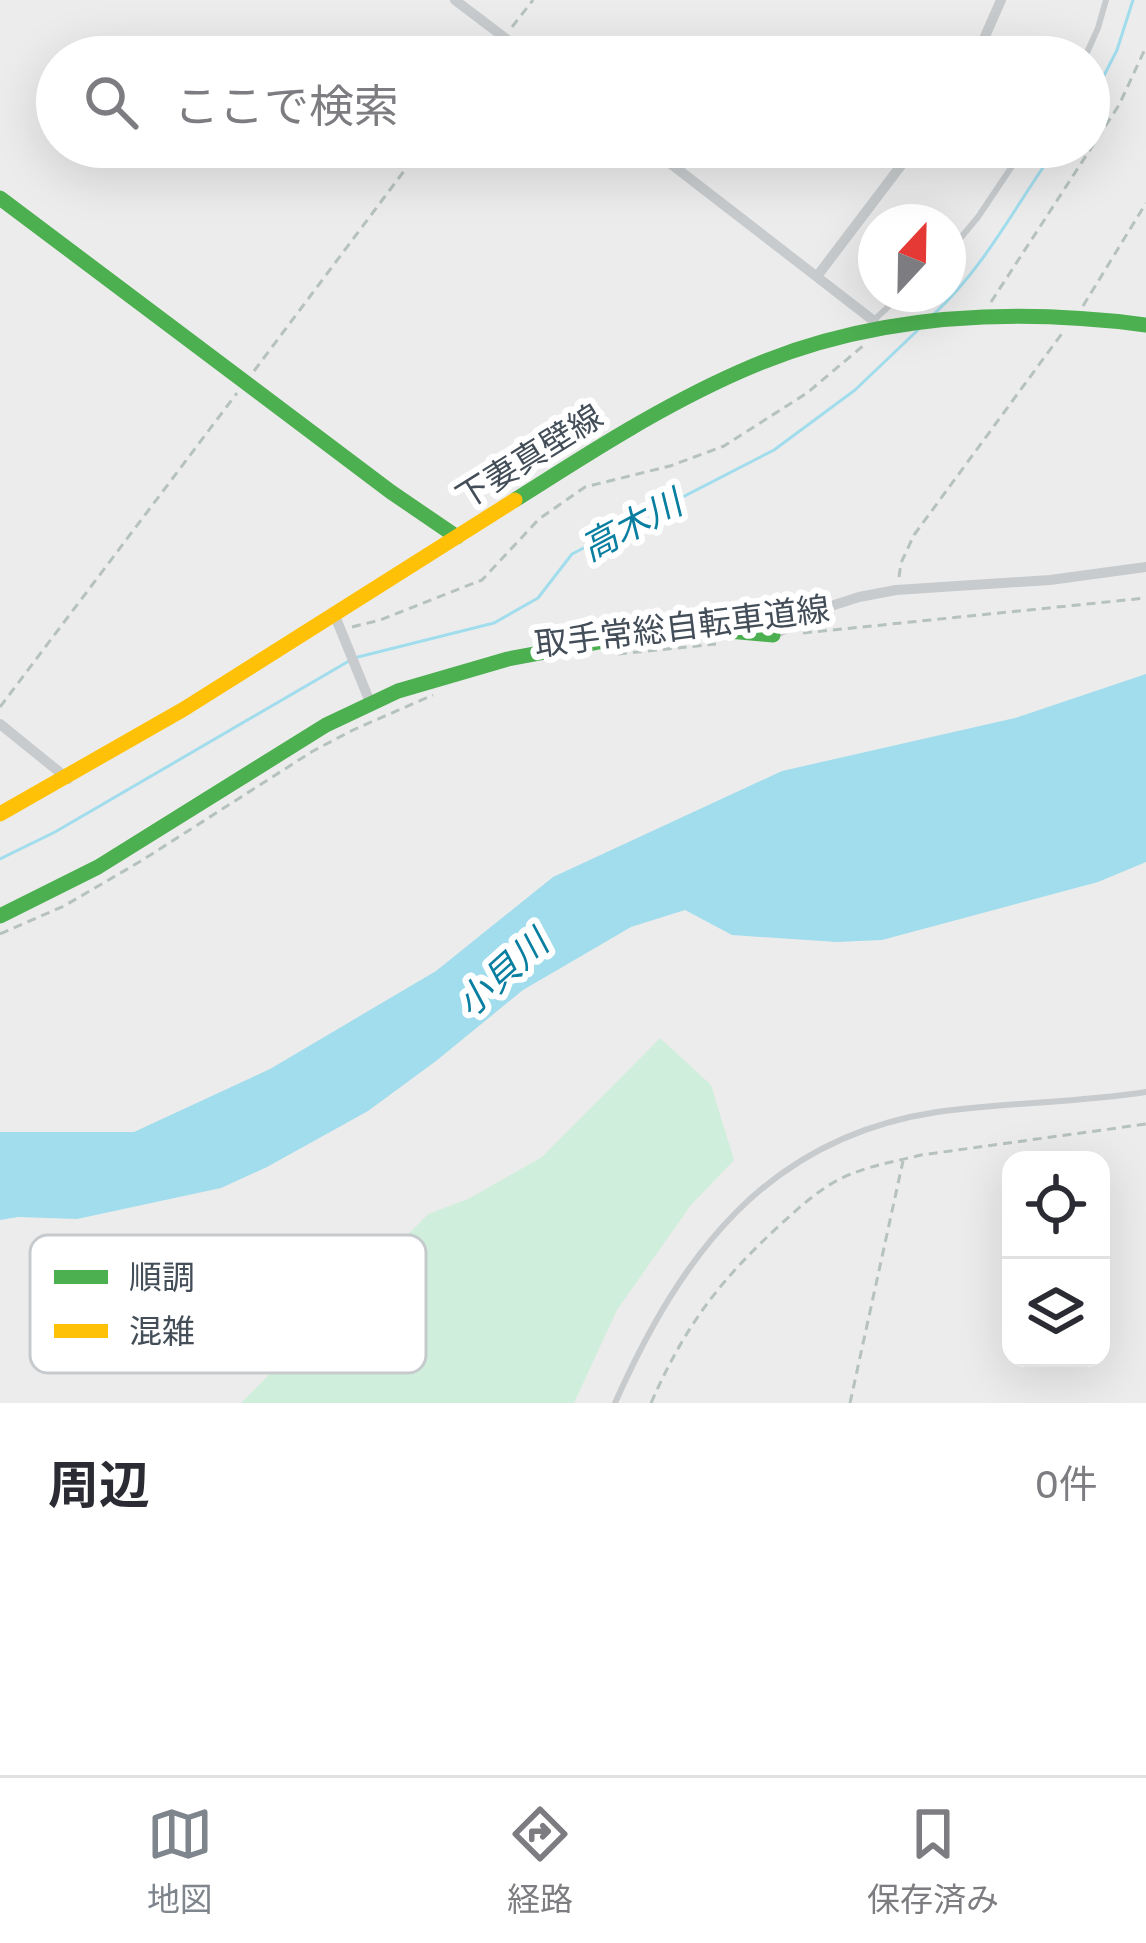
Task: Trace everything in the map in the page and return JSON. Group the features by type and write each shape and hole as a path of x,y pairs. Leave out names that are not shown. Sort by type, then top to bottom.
{"street":[{"path":"454,0 502,36"},
{"path":"985,36 1001,0"},
{"path":"677,168 878,326"},
{"path":"818,275 899,168"},
{"path":"0,198 457,537"},
{"name":"下妻真壁線","path":"0,814 338,624 457,537 722,377 878,326 1075,317 1146,325"},
{"path":"0,916 140,842 370,702 455,672 638,634 730,628 773,635 825,608 896,590 1050,580 1146,567"},
{"path":"338,624 370,702"},
{"path":"0,724 68,778"}],"lane":[{"path":"1094,36 1106,0"},
{"path":"966,231 1011,168"},
{"path":"878,326 888,312"},
{"path":"615,1403 653,1322 701,1252 752,1197 810,1154 867,1128 938,1112 1146,1092"}],"path":[{"path":"1110,118 1146,47"},
{"path":"0,707 406,168"},
{"path":"975,318 1076,168"},
{"path":"896,590 901,563 914,535 1075,317 1146,203"},
{"path":"338,624 359,627 482,580 556,506 585,488 724,446 807,393 860,350 878,326"},
{"name":"取手常総自転車道線","path":"773,635 1146,598"},
{"name":"取手常総自転車道線","path":"618,654 724,643"},
{"path":"0,934 64,907 352,730 442,691"},
{"path":"650,1403 716,1288 823,1188 903,1160 1146,1124"},
{"path":"850,1403 903,1160"}],"green space":[{"path":"660,1038 711,1085 734,1160 691,1205 617,1310 574,1403 241,1403 271,1373 426,1373 426,1235 407,1235 428,1214 468,1199 542,1157"}],"water":[{"name":"小貝川","path":"1146,674 1146,862 1098,882 882,940 732,935 685,910 631,927 523,990 368,1111 221,1188 77,1219 0,1220 0,1132 134,1132 270,1069 436,971 553,877 782,771 1015,718"}],"waterway":[{"name":"高木川","path":"1110,64 1133,0"},
{"name":"高木川","path":"934,314 985,255 1043,168"},
{"name":"高木川","path":"358,657 494,623 538,598 572,554 774,450 855,390 919,329"},
{"name":"高木川","path":"0,859 55,832 349,661"}],"traffic: fast":[{"path":"0,198 457,537"},
{"path":"515,500 624,432 710,386 838,338 888,327 991,317 1146,325"},
{"path":"0,916 98,867 326,725 398,691 508,659 637,635 706,629 773,635"}],"traffic: slow":[{"path":"0,814 184,709 515,500"}]}
